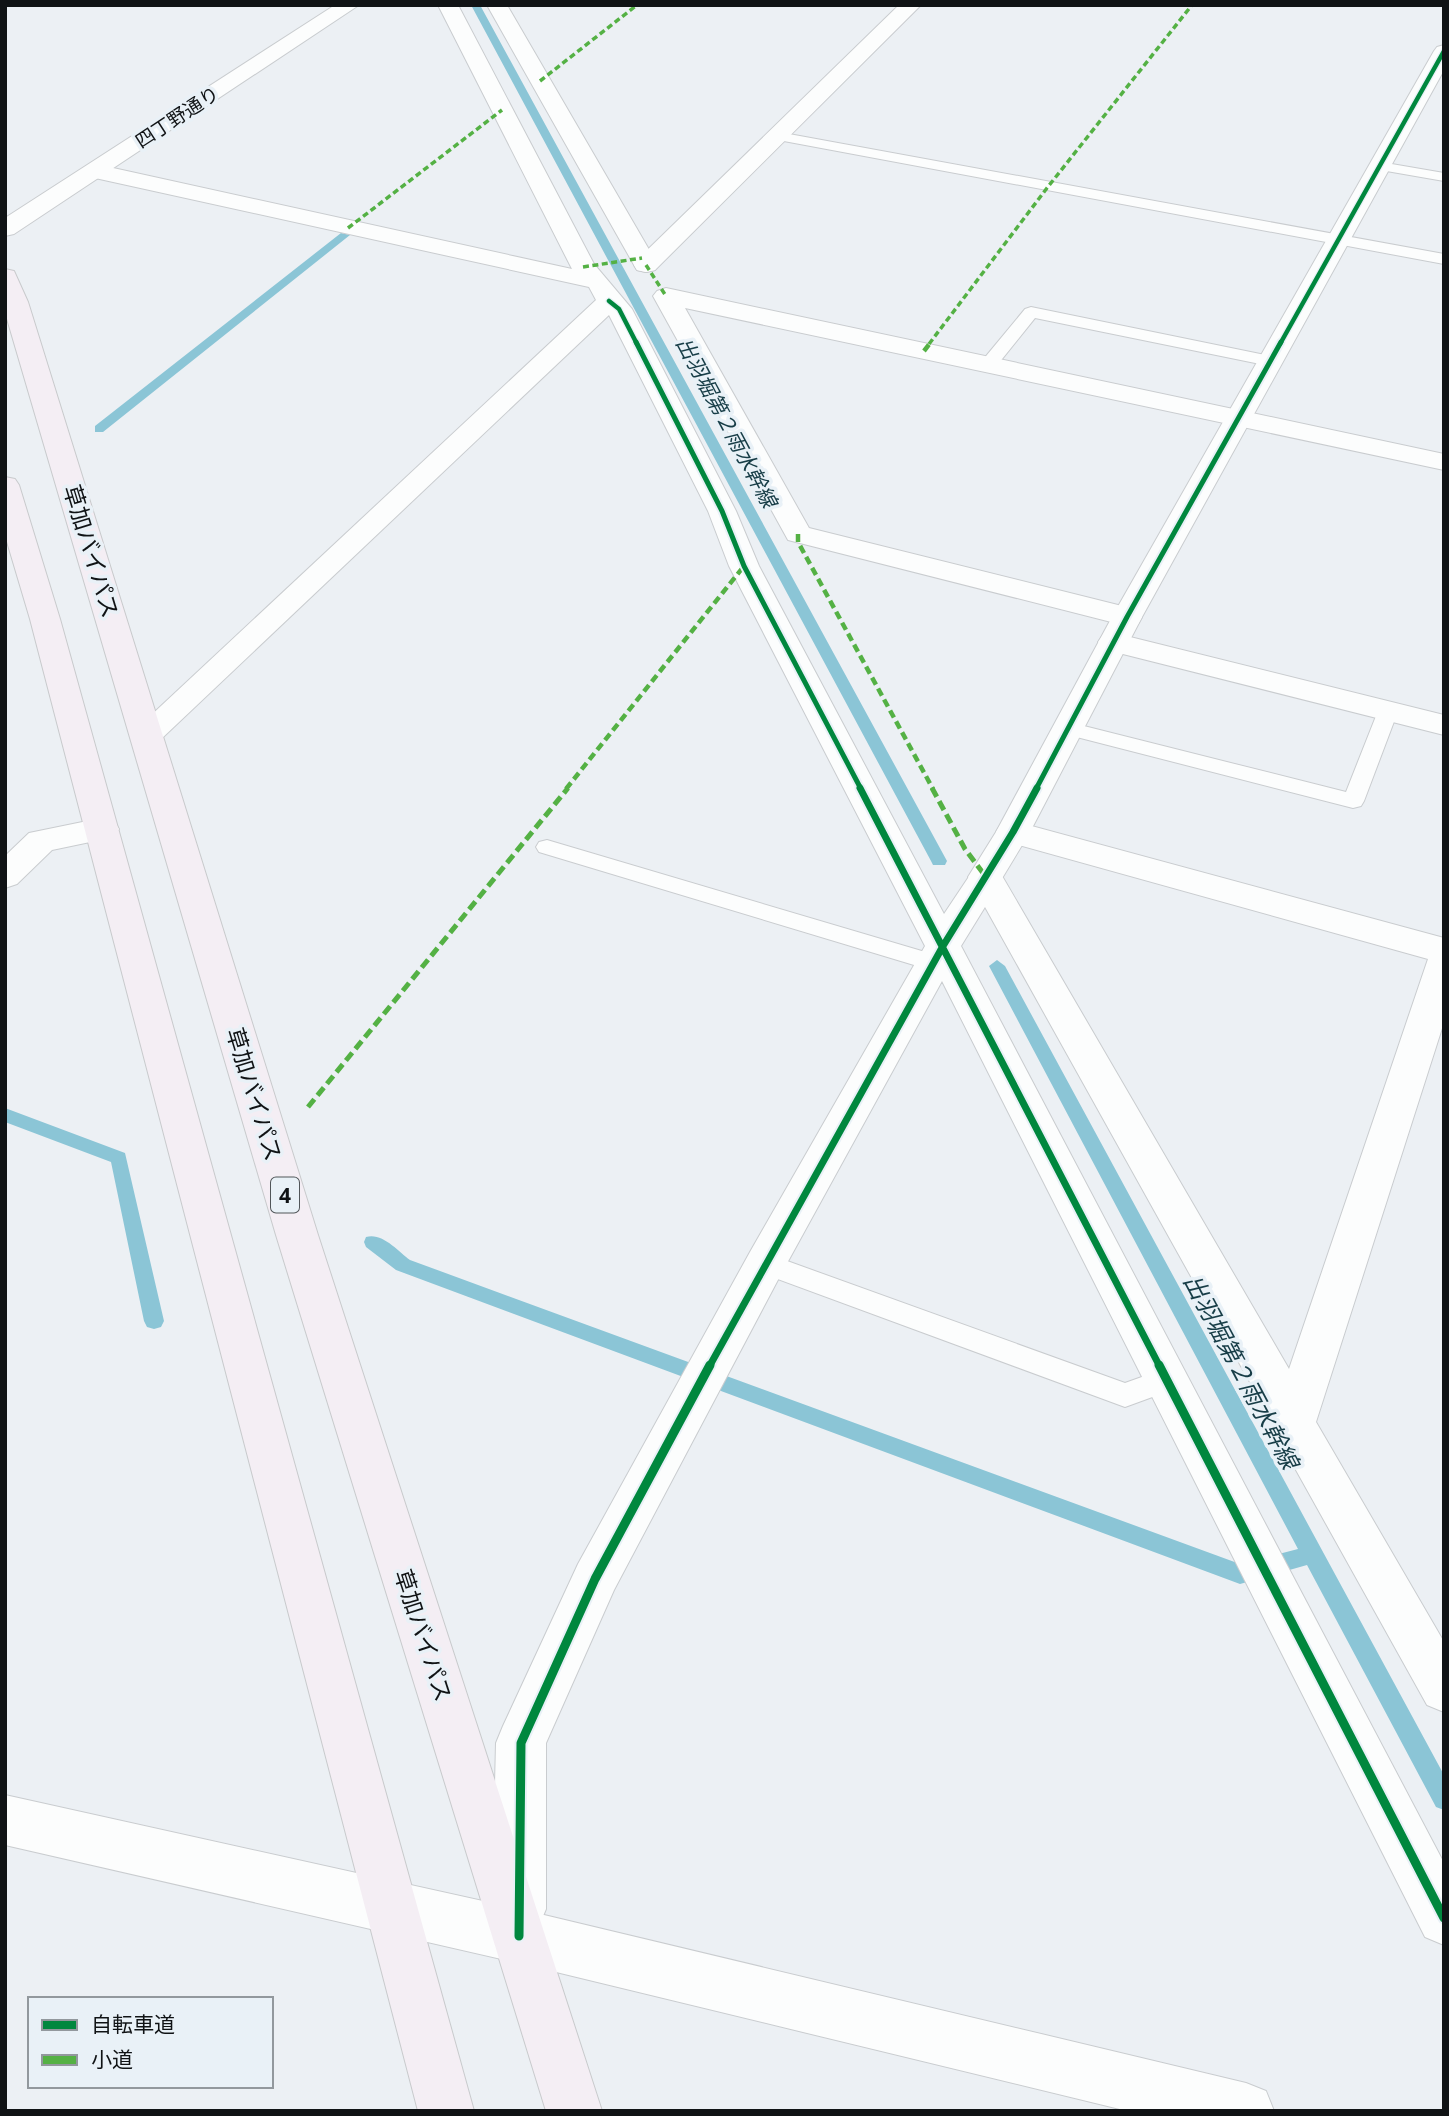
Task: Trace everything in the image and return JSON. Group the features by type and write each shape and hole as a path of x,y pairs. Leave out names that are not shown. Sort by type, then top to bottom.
{"highway":[{"name":"草加バイパス","path":"5,276 147,734 297,1235 574,2111"},
{"path":"5,485 102,828 446,2111"}],"street":[{"name":"四丁野通り","path":"5,229 349,5"},
{"path":"448,5 583,267 619,309 722,511 744,566 939,954 1167,1380 1444,1918"},
{"path":"497,5 646,265 911,5"},
{"path":"519,1936 521,1743 595,1579 765,1264 939,954 1013,832 1120,629 1444,51"},
{"path":"96,171 603,291"},
{"path":"147,734 603,291"},
{"path":"1444,462 666,296 799,534 1388,711 1444,725"},
{"path":"5,876 41,841 102,828"},
{"path":"1013,832 1444,951"},
{"path":"986,877 1294,1419"},
{"path":"1444,964 1293,1423 1444,1689"},
{"path":"5,1820 519,1936 1246,2111"}],"lane":[{"path":"778,136 1444,259"},
{"path":"1380,166 1444,177"},
{"path":"988,365 1031,312 1270,361"},
{"path":"1068,728 1353,801 1388,711"},
{"path":"547,847 939,954"},
{"path":"765,1264 1125,1395 1167,1380"}],"waterway":[{"name":"出羽堀第２雨水幹線","path":"475,5 939,861"},
{"path":"99,429 345,235"},
{"name":"出羽堀第２雨水幹線","path":"997,966 1313,1554"},
{"path":"5,1115 119,1158 154,1321"},
{"path":"373,1242 403,1265 1240,1574 1313,1554"},
{"name":"出羽堀第２雨水幹線","path":"1313,1554 1444,1799"}],"marked path":[{"path":"540,81 637,5"},
{"path":"924,351 1047,188 1192,5"},
{"path":"348,228 502,110"},
{"path":"583,267 642,258"},
{"path":"646,265 666,296"},
{"path":"798,534 798,542 965,849 986,877"},
{"path":"308,1107 527,839 744,566"}],"cycle path":[{"path":"519,1936 521,1743 595,1579 765,1264 943,946 1013,832 1127,617 1444,51"},
{"path":"609,301 619,309 722,511 744,566 1444,1918"}]}
